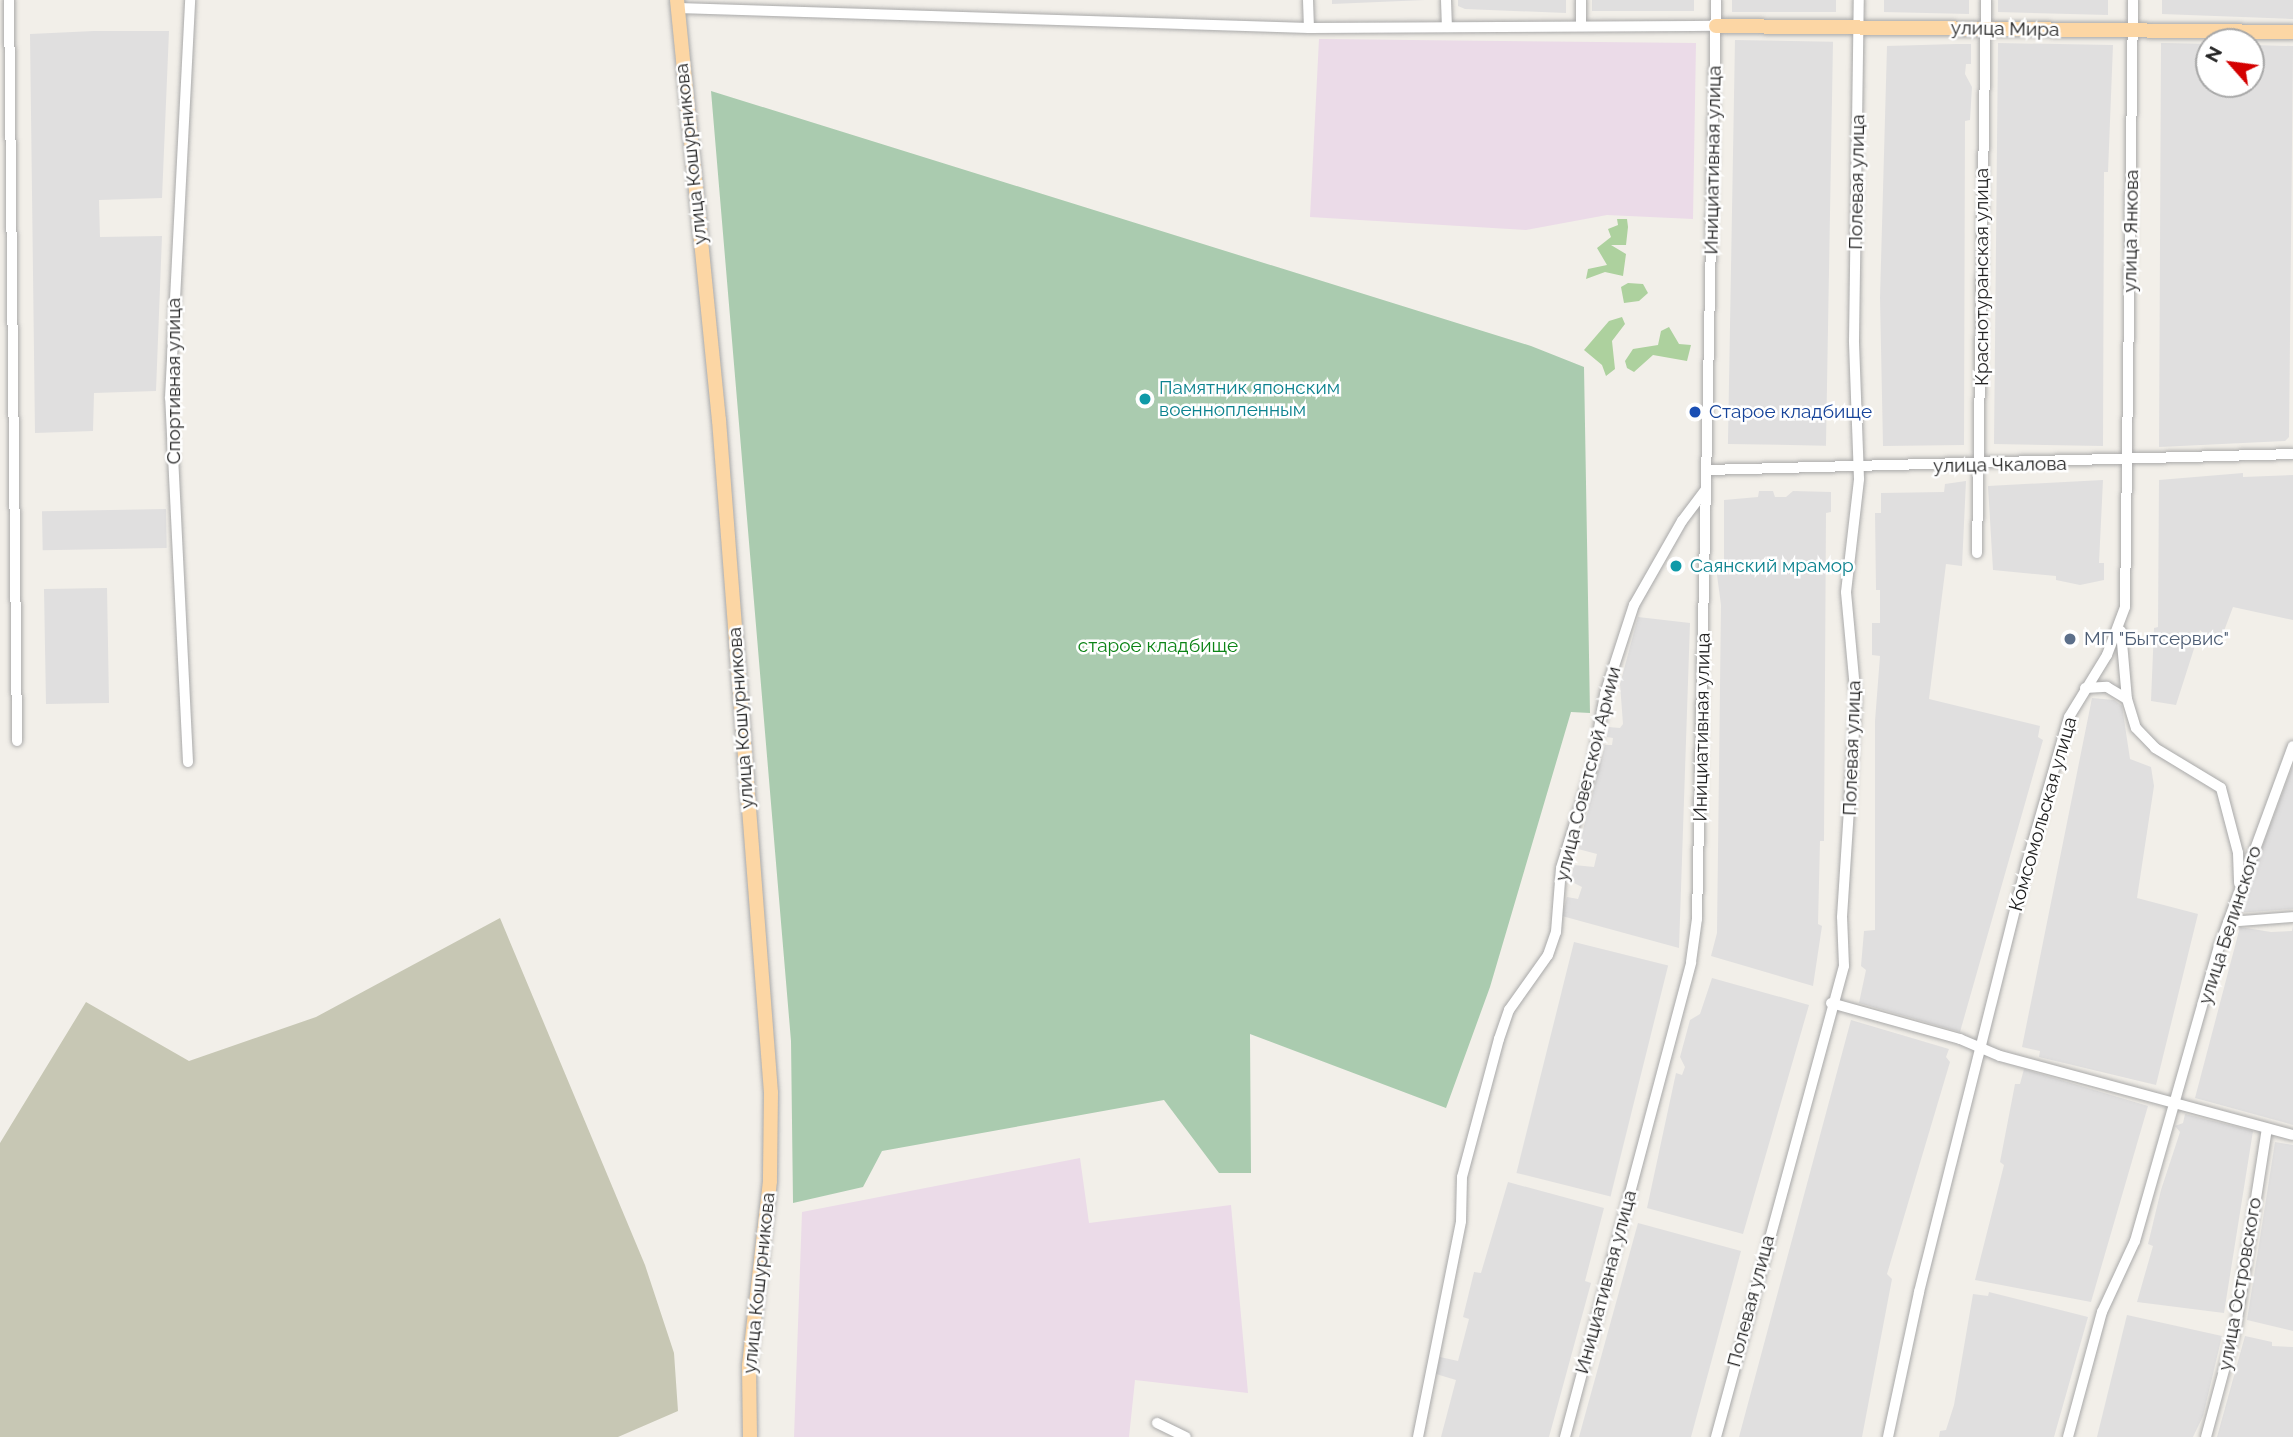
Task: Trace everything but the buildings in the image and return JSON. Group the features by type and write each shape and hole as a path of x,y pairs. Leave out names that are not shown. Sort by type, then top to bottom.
{"main road":[{"name":"улица Кошурникова","path":"678,4 719,420 771,1093 770,1181 749,1366 750,1437"},
{"name":"улица Мира","path":"1716,26 2293,32"}],"street":[{"path":"9,0 17,741"},
{"name":"Спортивная улица","path":"188,762 170,398 190,0"},
{"path":"1308,0 1309,28"},
{"path":"1446,0 1447,27"},
{"path":"1581,0 1581,26"},
{"name":"Инициативная улица","path":"1565,1437 1691,962 1701,810 1716,0"},
{"name":"Полевая улица","path":"1716,1437 1831,1003 1844,966 1842,917 1856,699 1846,592 1859,478 1856,467 1859,0"},
{"name":"Краснотуранская улица","path":"1977,553 1977,466 1983,360 1986,0"},
{"name":"улица Янкова","path":"2128,462 2133,0"},
{"path":"678,4 1309,28 1716,26"},
{"name":"улица Чкалова","path":"1707,470 2128,462 2293,454"},
{"name":"Комсомольская улица","path":"1888,1437 1980,1049 2069,717 2121,627 2125,607 2128,462"},
{"name":"улица Советской Армии","path":"1418,1437 1461,1221 1467,1152 1499,1039 1509,1010 1548,955 1556,932 1561,868 1592,768 1605,694 1634,606 1682,521 1707,488"},
{"path":"2121,627 2127,699 2145,740 2221,788 2238,853 2239,890"},
{"path":"2085,688 2107,687 2127,699"},
{"name":"улица Белинского","path":"2068,1437 2102,1312 2135,1241 2228,922 2293,747"},
{"path":"2228,922 2293,917"},
{"path":"1831,1003 1980,1049 2293,1135"},
{"name":"улица Островского","path":"2206,1437 2236,1326 2267,1129"},
{"path":"1157,1423 1186,1437"}],"shaded area":[{"path":"1332,0 1425,0 1332,4"},
{"path":"1458,0 1566,0 1566,13 1465,9 1458,6"},
{"path":"1592,0 1694,0 1694,11 1592,11"},
{"path":"1732,0 1836,0 1836,12 1732,12"},
{"path":"1884,0 1969,0 1969,14 1884,12"},
{"path":"1998,0 2108,0 2108,15 1998,12"},
{"path":"2162,0 2293,0 2293,19 2162,14"},
{"path":"169,31 162,198 99,200 100,237 162,236 156,391 94,393 93,431 35,433 30,34"},
{"path":"1319,39 1696,43 1693,219 1607,215 1526,230 1310,217"},
{"path":"1735,40 1833,42 1826,446 1728,444"},
{"path":"1998,43 2113,45 2108,172 2104,172 2103,446 1994,444"},
{"path":"2161,43 2195,44 2195,98 2265,98 2265,45 2293,46 2289,437 2285,441 2159,447"},
{"path":"1971,44 1971,64 1966,64 1965,74 1972,87 1970,120 1965,121 1964,445 1883,446 1880,298 1887,46"},
{"path":"2243,473 2243,477 2293,475 2293,620 2233,607 2218,647 2200,630 2176,705 2151,701 2154,628 2158,627 2159,480"},
{"path":"2103,480 2099,563 2104,563 2104,580 2080,585 2056,580 2056,576 1993,570 1988,486"},
{"path":"1966,481 1962,566 1946,564 1929,699 2040,726 2038,737 2043,740 1960,1032 1859,1003 1866,970 1861,966 1864,931 1875,930 1875,721 1880,656 1872,655 1872,623 1880,623 1880,590 1876,590 1875,513 1881,513 1881,493 1944,492 1945,484"},
{"path":"1759,491 1773,491 1775,497 1786,497 1793,491 1831,492 1831,512 1826,513 1824,841 1820,841 1818,924 1822,926 1813,986 1711,956 1717,933 1721,605 1717,575 1724,574 1724,500 1758,497"},
{"path":"166,509 167,548 43,550 42,511"},
{"path":"107,588 109,703 46,704 44,589"},
{"path":"1638,617 1690,623 1679,948 1562,916 1567,897 1578,899 1582,887 1570,881 1574,865 1594,867 1597,854 1578,849 1605,745 1612,745 1613,738 1607,737 1608,727 1620,728 1623,724 1620,684"},
{"path":"2092,698 2114,700 2122,706 2130,759 2151,767 2154,786 2137,898 2198,914 2156,1085 2039,1057 2040,1051 2022,1047"},
{"path":"2293,765 2293,909 2237,913"},
{"path":"500,918 645,1265 674,1353 678,1411 618,1437 0,1437 0,1143 86,1002 189,1061 316,1017"},
{"path":"2293,926 2293,1125 2195,1098 2240,927 2271,932 2292,931"},
{"path":"1574,942 1668,965 1611,1196 1516,1173"},
{"path":"1712,978 1809,1005 1743,1234 1647,1208 1676,1073 1682,1075 1685,1067 1680,1057 1690,1020 1700,1014"},
{"path":"1851,1020 1949,1049 1946,1057 1950,1062 1887,1274 1892,1279 1862,1437 1739,1437"},
{"path":"2024,1069 2148,1106 2091,1302 1975,1280 2004,1165 2000,1162 2015,1084 2020,1084"},
{"path":"2185,1114 2253,1131 2224,1313 2137,1302 2153,1246 2148,1244 2161,1190 2180,1132 2175,1126 2183,1123"},
{"path":"2275,1142 2293,1145 2293,1331 2247,1320"},
{"path":"1080,1158 1089,1223 1231,1205 1248,1393 1135,1380 1129,1437 794,1437 802,1212"},
{"path":"1508,1182 1604,1208 1585,1281 1591,1283 1549,1437 1441,1437 1456,1380 1436,1374 1440,1357 1458,1361 1469,1319 1463,1317 1474,1272 1481,1273"},
{"path":"1638,1223 1741,1251 1691,1437 1579,1437"},
{"path":"1989,1292 2088,1317 2054,1437 1939,1437 1940,1431 1946,1430 1954,1405 1973,1294 1988,1296"},
{"path":"2127,1315 2222,1336 2203,1416 2193,1437 2097,1437"},
{"path":"2245,1336 2272,1342 2272,1346 2293,1347 2293,1437 2217,1437"}],"green space":[{"name":"старое кладбище","path":"711,91 1531,346 1584,367 1590,713 1571,712 1490,987 1446,1108 1250,1034 1251,1173 1219,1173 1164,1100 882,1151 863,1187 793,1203 791,1041"},
{"path":"1617,219 1627,219 1628,227 1626,245 1611,245 1626,254 1623,276 1605,272 1586,279 1588,269 1607,265 1597,248 1611,237 1608,229 1618,225"},
{"path":"1628,283 1643,284 1648,293 1639,301 1624,303 1621,287"},
{"path":"1622,317 1625,324 1612,341 1615,369 1606,376 1602,365 1584,350 1609,321"},
{"path":"1669,327 1679,344 1691,345 1687,361 1653,355 1634,372 1627,368 1625,361 1633,349 1658,345 1661,331"}],"place":[{"name":"Памятник японским военнопленным","path":"1145,399"},
{"name":"Старое кладбище","path":"1695,412"},
{"name":"Саянский мрамор","path":"1676,566"},
{"name":"МП \"Бытсервис\"","path":"2070,639"}]}
